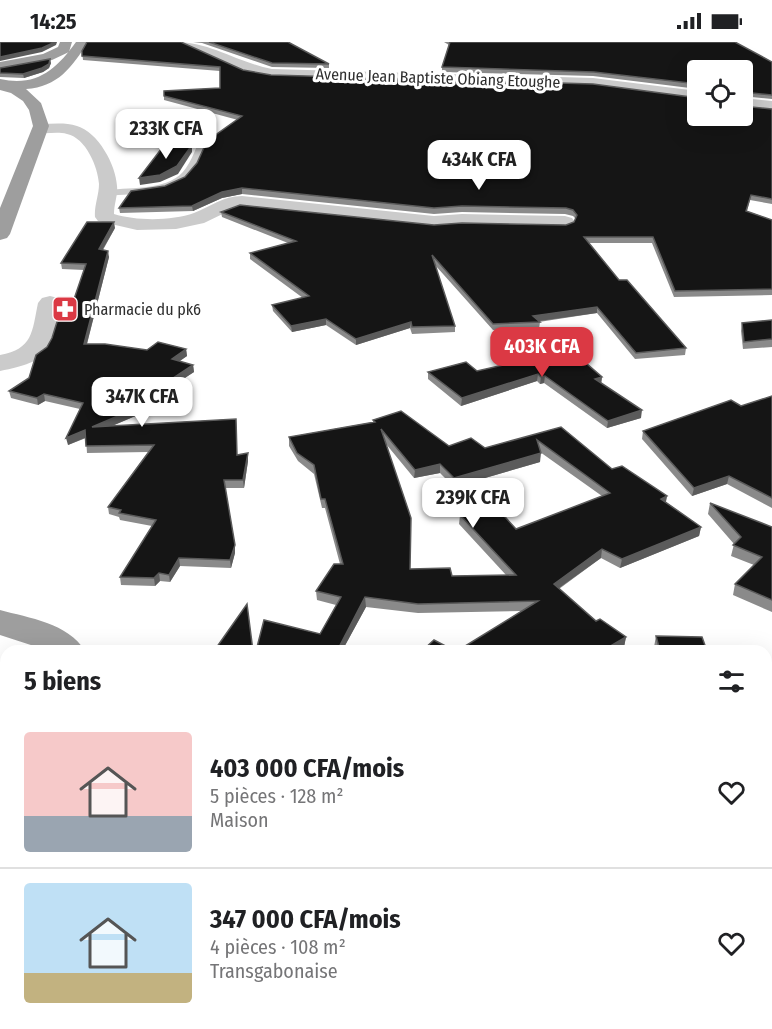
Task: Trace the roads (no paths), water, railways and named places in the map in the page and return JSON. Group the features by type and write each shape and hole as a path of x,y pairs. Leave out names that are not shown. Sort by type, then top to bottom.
{"highway":[{"path":"0,66 47,57 64,49 66,42"},
{"path":"61,88 69,64 82,42"},
{"path":"2,87 45,81 56,76 69,64"},
{"path":"2,87 19,113"},
{"path":"2,87 28,96 35,103 40,114 41,128"},
{"path":"0,234 41,128 55,110"},
{"path":"0,622 50,638 59,645"}],"street":[{"name":"Avenue Jean Baptiste Obiang Etoughe","path":"183,42 249,69 272,73 593,82 687,94"},
{"path":"753,104 772,106"},
{"path":"41,128 76,130 84,136 99,158 108,183 105,217 123,222 187,221 241,201 249,204 336,214 434,222 462,220 565,222"},
{"path":"0,363 20,359 34,352 42,344 50,303"}],"lane":[{"path":"108,193 156,186 184,176 194,160 209,125"}],"place":[{"name":"Pharmacie du pk6","path":"65,309"}]}
